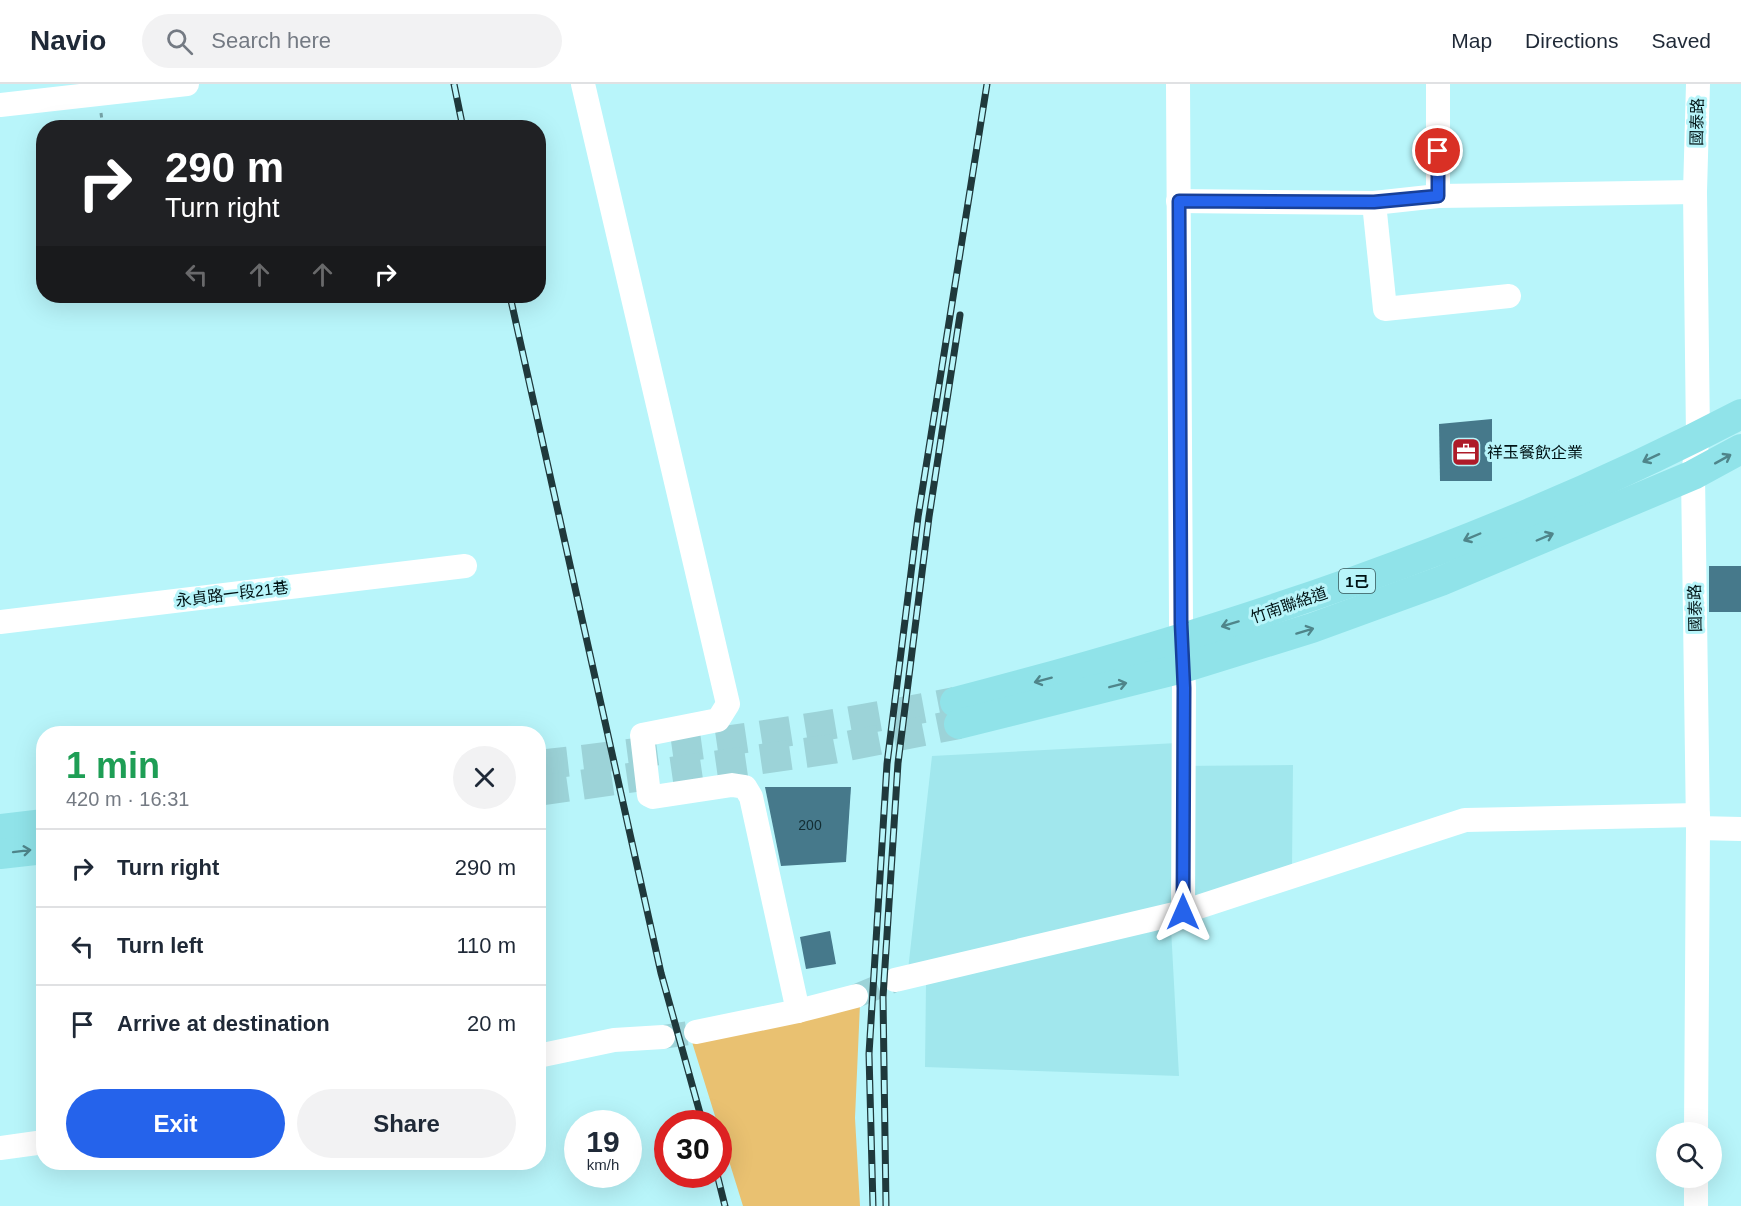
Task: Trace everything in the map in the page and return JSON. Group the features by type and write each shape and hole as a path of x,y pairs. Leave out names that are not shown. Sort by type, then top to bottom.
{"main road":[{"name":"竹南聯絡道","path":"1741,414 1568,496 1421,559 1249,619 1080,670 957,713 1183,668 1312,628 1441,581 1693,475 1741,449"},
{"path":"0,854 36,850"}],"street":[{"path":"0,105 188,84"},
{"path":"583,84 728,704 718,720 642,735 649,795 653,797 732,785 745,787 752,797 798,1011"},
{"path":"1178,84 1183,912"},
{"path":"1438,84 1438,196"},
{"name":"國泰路","path":"1696,1122 1698,822 1693,475 1698,436 1695,192 1698,84"},
{"path":"1179,201 1374,202 1438,196 1695,192"},
{"path":"1374,202 1385,309 1509,296"},
{"name":"永貞路一段21巷","path":"0,621 465,566"},
{"path":"895,980 1183,912 1465,820 1698,822 1741,829"},
{"path":"696,1032 798,1011 856,996"},
{"path":"546,1054 614,1040 663,1037"},
{"path":"0,1148 36,1143"},
{"path":"1696,1188 1696,1206"}],"shaded area":[{"path":"1177,743 1176,766 1293,765 1292,869 1191,901 1171,928 1179,1076 925,1067 926,984 908,970 932,756"},
{"path":"860,1004 855,1118 860,1206 743,1206 732,1171 732,1110 713,1110 692,1042"}],"building":[{"name":"祥玉餐飲企業","path":"1492,419 1492,481 1440,481 1439,424"},
{"path":"1709,566 1741,566 1741,612 1709,612"},
{"path":"765,787 851,787 846,862 781,866"},
{"path":"830,931 836,964 806,969 800,937"}],"tunnel":[{"path":"546,764 748,738 955,702"},
{"path":"546,790 832,749 959,724"},
{"path":"856,996 895,980"},
{"path":"663,1037 696,1032"}],"railway":[{"path":"454,84 461,120"},
{"path":"873,1206 869,1054 887,764 918,517 987,84"},
{"path":"512,303 661,973 699,1110"},
{"path":"886,1206 883,997 898,763 929,517 960,315"},
{"path":"720,1188 725,1206"}],"place":[{"name":"祥玉餐飲企業","path":"1466,452"}],"route":[{"path":"1183,912 1184,688 1181,639 1179,201 1374,202 1438,196 1438,151"}]}
